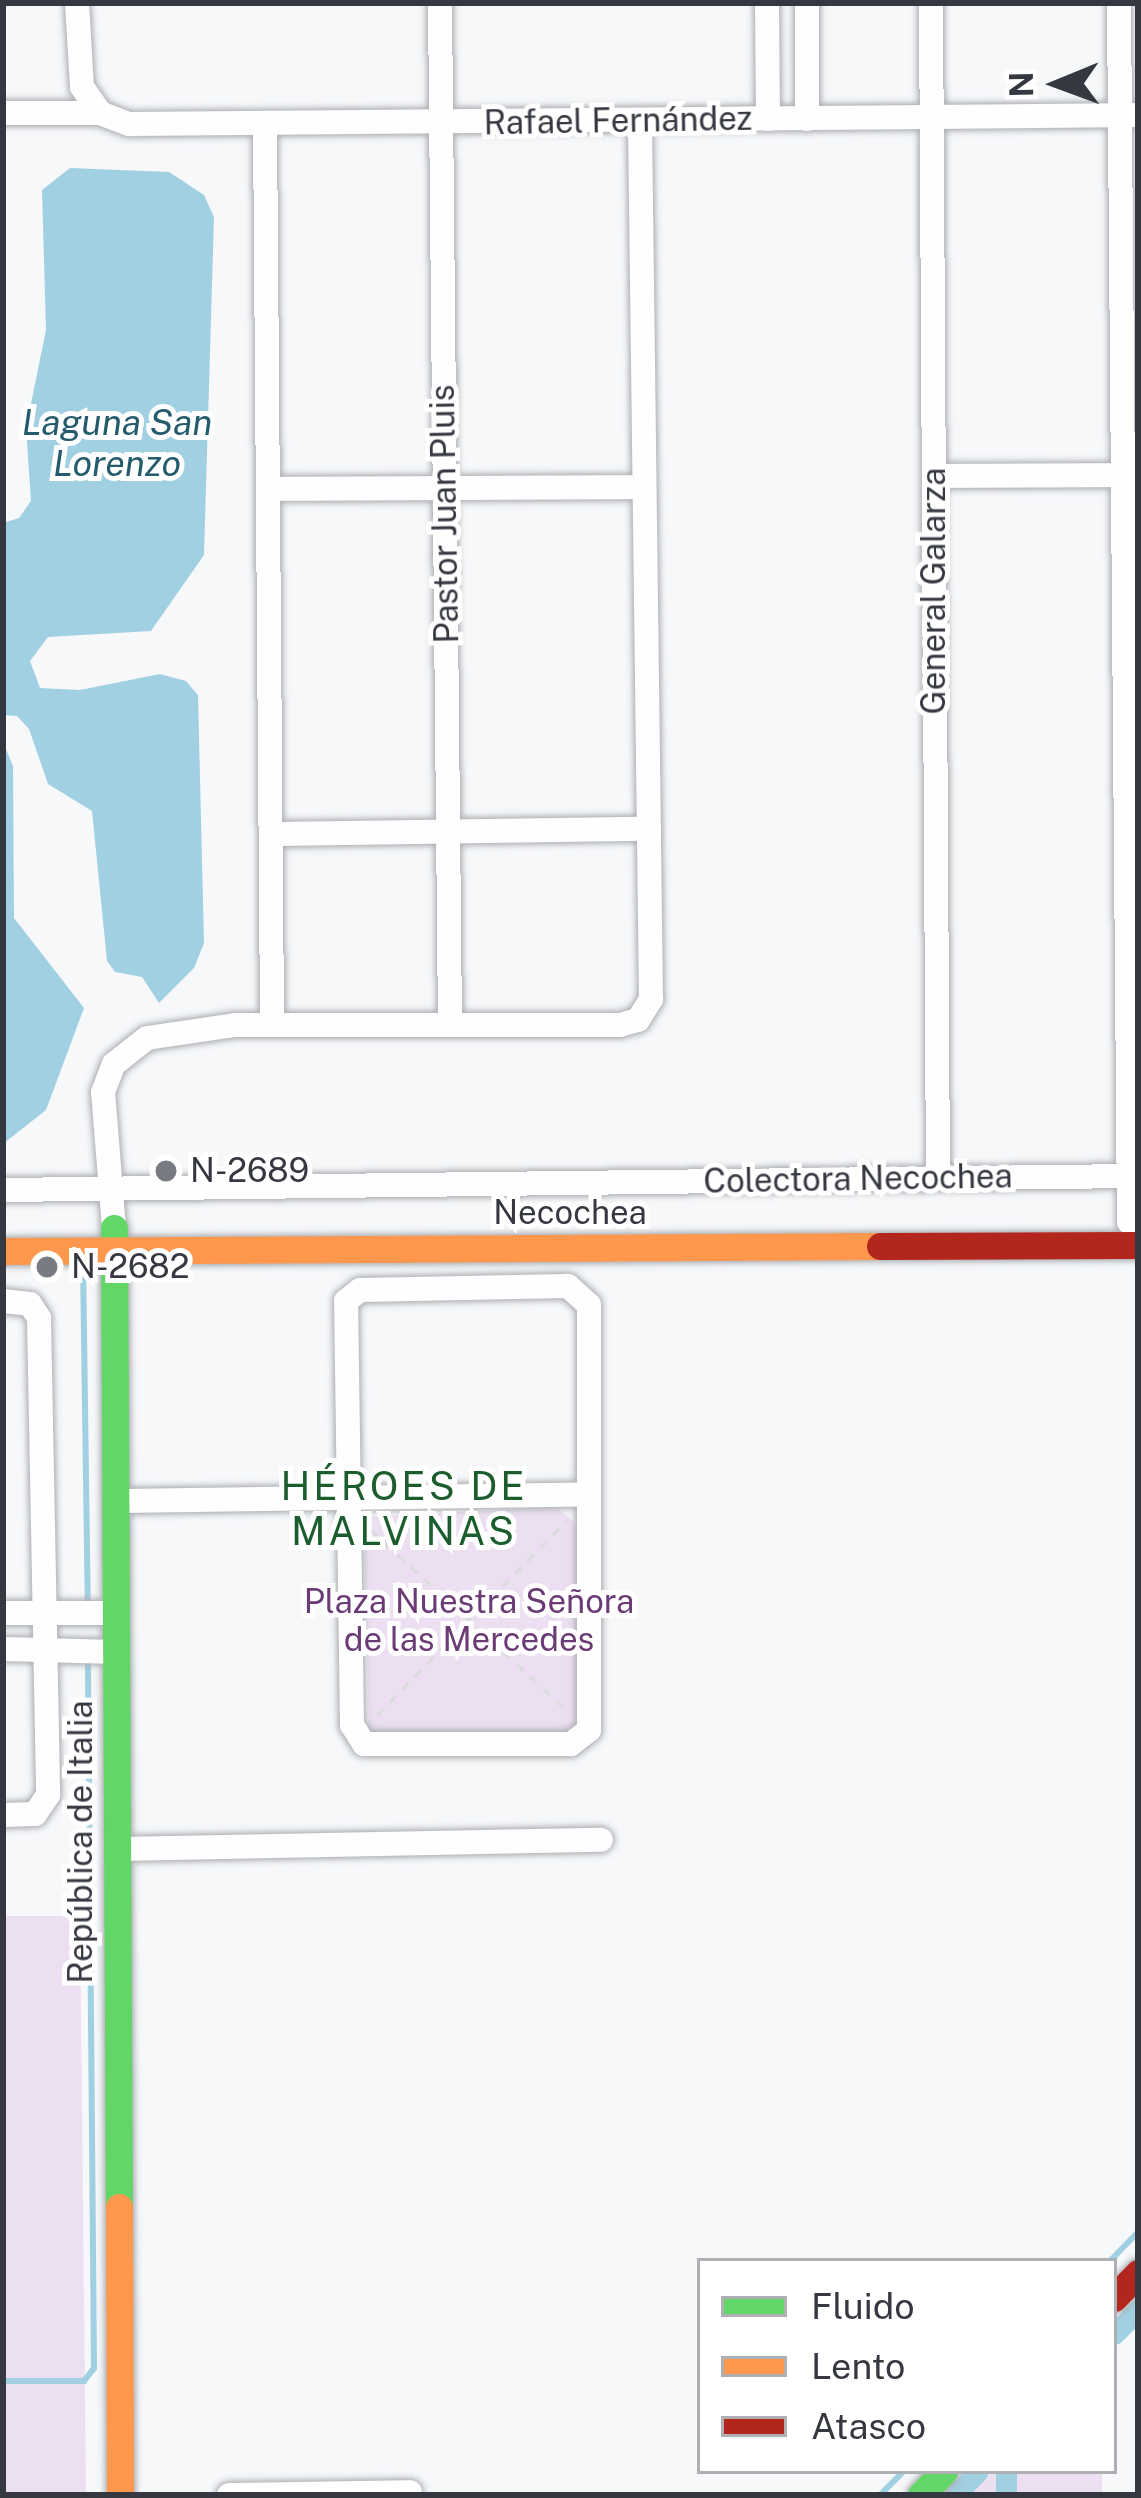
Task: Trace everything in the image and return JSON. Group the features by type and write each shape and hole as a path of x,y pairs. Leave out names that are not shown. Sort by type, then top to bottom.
{"main road":[{"name":"Necochea","path":"3,1228 114,1240"},
{"name":"Necochea","path":"3,1251 114,1240 1135,1230"},
{"name":"República de Italia","path":"114,1240 119,2495"},
{"path":"1117,2295 1138,2273"}],"street":[{"path":"77,3 77,68 100,113"},
{"name":"Pastor Juan Pluis","path":"440,3 450,1025"},
{"path":"767,3 768,119"},
{"path":"806,3 807,118"},
{"name":"General Galarza","path":"931,3 938,1178"},
{"path":"1119,3 1129,115 1135,1230"},
{"name":"Rafael Fernández","path":"3,112 100,113 144,125 1129,115"},
{"path":"271,834 649,829 640,120"},
{"path":"265,124 272,1024"},
{"path":"934,476 1130,475"},
{"path":"268,489 644,487"},
{"name":"República de Italia","path":"114,1240 104,1092 123,1053 160,1034 272,1024 638,1020 651,999 649,829"},
{"name":"Colectora Necochea","path":"3,1190 1133,1176"},
{"path":"583,1291 589,1305 590,1494 590,1724 582,1741 370,1730 352,1725 349,1296 583,1291"},
{"name":"República de Italia","path":"3,1301 35,1308 48,1795 41,1811 3,1815"},
{"path":"115,1502 590,1494"},
{"path":"3,1612 116,1613"},
{"path":"3,1649 116,1652"},
{"path":"117,1849 601,1840"},
{"path":"229,2495 410,2492"}],"path":[{"path":"363,1539 376,1519"},
{"path":"370,1730 567,1520"},
{"path":"369,1529 573,1716"},
{"path":"572,1692 573,1716"},
{"path":"366,1715 370,1730"},
{"path":"560,1726 573,1716"}],"green space":[{"name":"Plaza Nuestra Señora de las Mercedes","path":"556,1507 577,1524 579,1722 567,1735 369,1732 364,1517"},
{"path":"3,1916 80,1916 86,2495 3,2495"},
{"path":"991,2474 1102,2474 1102,2495 970,2495"}],"water":[{"name":"Laguna San Lorenzo","path":"70,168 169,172 204,195 214,217 204,555 151,631 48,637 30,661 40,688 80,690 160,674 186,681 198,695 204,943 194,968 159,1003 142,977 115,972 107,961 92,811 48,784 29,729 17,716 3,715 3,523 19,518 31,501 26,428 46,330 42,190"},
{"path":"3,742 13,766 14,918 84,1008 46,1110 3,1144"}],"waterway":[{"path":"83,1262 88,1601"},
{"path":"3,2381 84,2381 94,2368 88,1662"},
{"path":"1113,2258 1138,2232"},
{"path":"1117,2331 1138,2310"},
{"path":"880,2495 901,2474"},
{"path":"955,2495 975,2474"},
{"path":"1006,2474 1006,2495"}],"traffic: fast":[{"path":"114,1228 119,2207"},
{"path":"921,2495 941,2474"}],"traffic: slow":[{"path":"3,1251 880,1246"},
{"path":"119,2207 120,2495"}],"traffic: jam":[{"path":"880,1246 1138,1245"},
{"path":"1117,2295 1138,2273"}],"place":[{"name":"N-2689","path":"166,1171"},
{"name":"N-2682","path":"47,1267"}],"district":[{"name":"HÉROES DE MALVINAS","path":"404,1510"}]}
